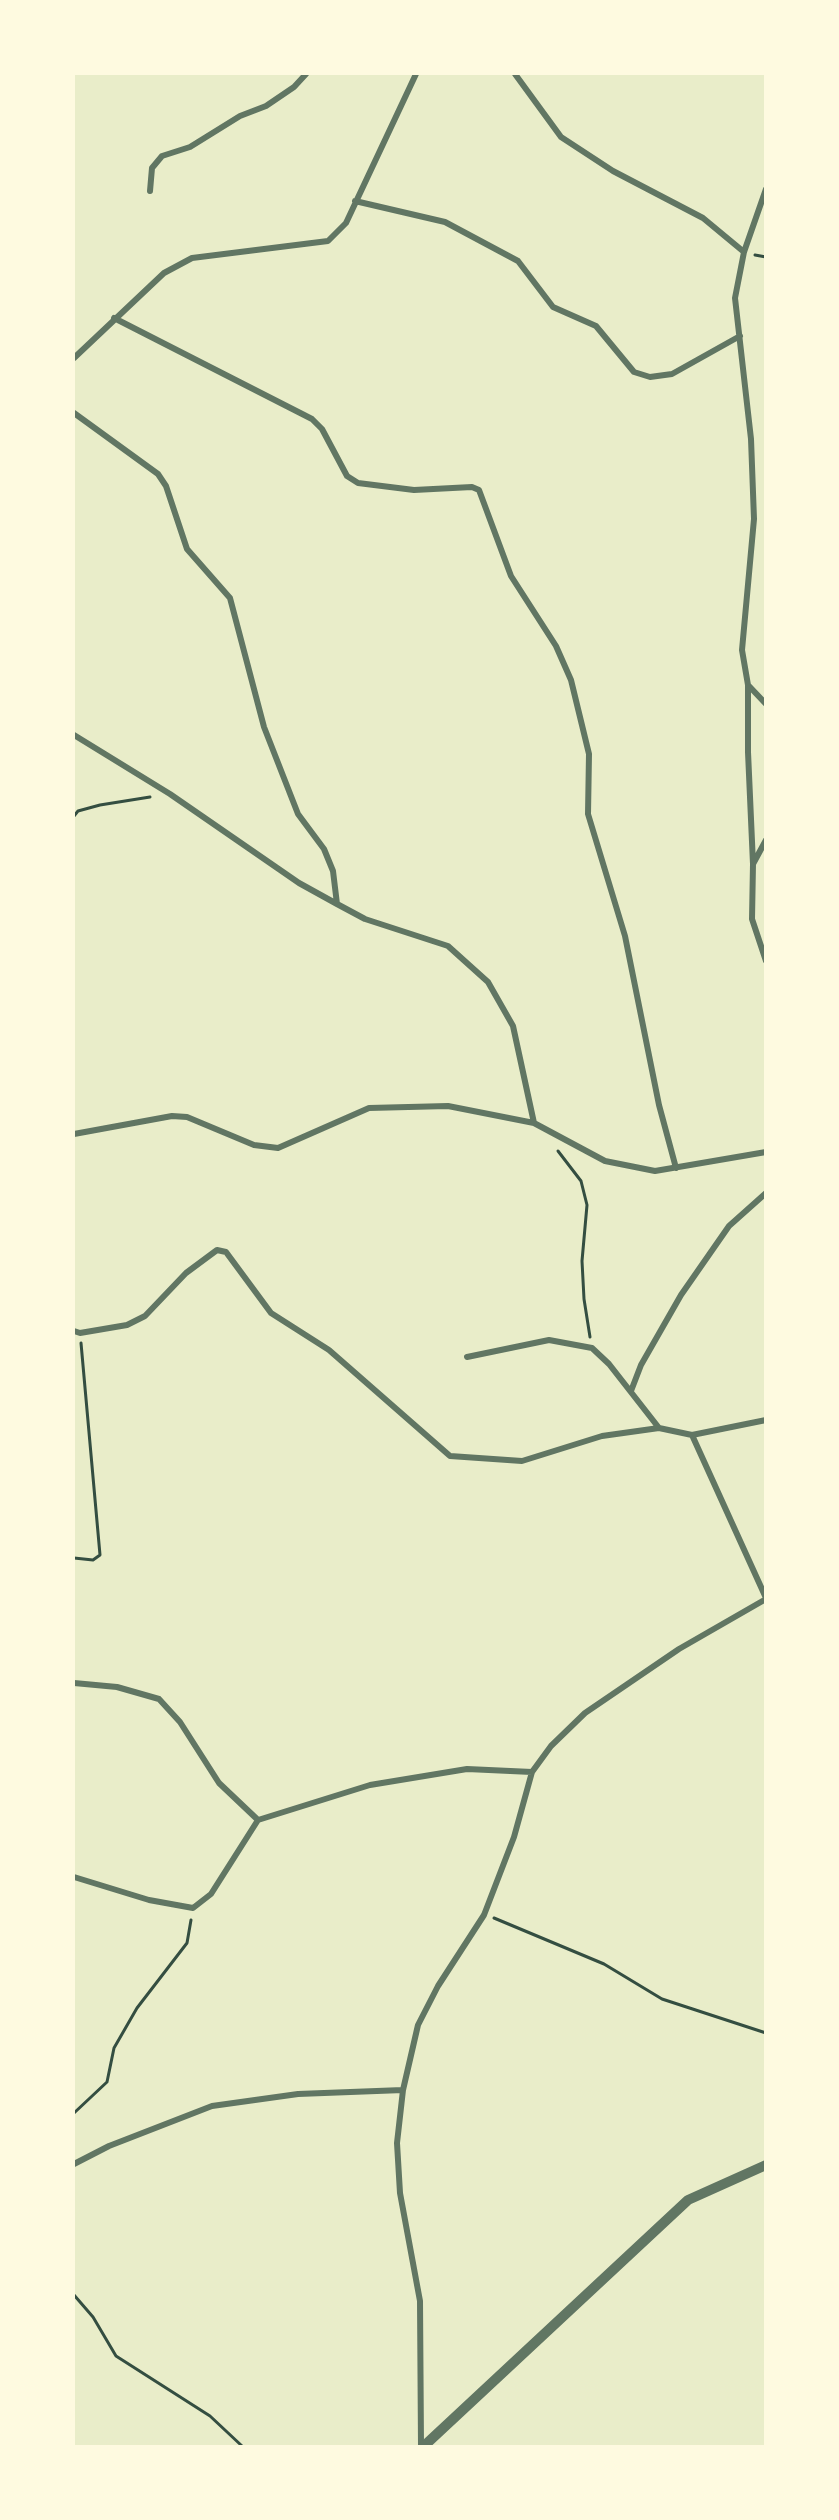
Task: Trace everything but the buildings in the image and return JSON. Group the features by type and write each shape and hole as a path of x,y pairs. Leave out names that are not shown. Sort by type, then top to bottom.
{"street":[{"path":"150,191 152,168 162,156 190,147 240,116 266,106 294,87 306,74"},
{"path":"74,358 164,273 192,258 328,241 346,223 416,74"},
{"path":"515,74 561,137 613,171 703,218 744,252"},
{"path":"765,189 744,252 735,298 751,439 754,519 742,650 748,685 753,864 752,919 765,962"},
{"path":"355,201 446,222 518,261 553,307 596,326 634,372 650,377 672,374 740,336"},
{"path":"114,318 312,419 322,429 347,476 358,483 414,490 472,487 479,490 510,576 556,646 571,680 590,754 588,814 625,936 659,1105 676,1168"},
{"path":"74,413 158,474 166,486 188,549 230,598 264,727 298,814 324,849 333,871 337,904"},
{"path":"748,685 765,704"},
{"path":"74,735 170,794 299,883 365,919 448,946 488,982 513,1026 534,1123"},
{"path":"753,864 765,840"},
{"path":"74,1134 172,1116 187,1117 254,1145 278,1148 369,1108 448,1106 534,1123 604,1161 655,1171 765,1152"},
{"path":"631,1391 641,1365 681,1295 729,1226 765,1193"},
{"path":"77,1332 127,1325 145,1316 186,1274 218,1250 226,1252 271,1313 329,1350 450,1456 522,1461 602,1436 659,1428 692,1435 765,1420"},
{"path":"468,1357 549,1340 592,1348 631,1391 659,1428"},
{"path":"422,2446 420,2301 400,2193 397,2143 404,2090 418,2025 438,1986 484,1915 514,1838 532,1772 551,1746 585,1713 679,1649 765,1599 692,1435"},
{"path":"74,1683 117,1687 159,1699 180,1722 219,1783 258,1820"},
{"path":"74,1877 149,1900 193,1908 211,1894 258,1820 370,1785 467,1769 532,1772"},
{"path":"74,2164 109,2146 212,2106 298,2094 404,2090"},
{"path":"422,2446 688,2200 765,2165"}],"path":[{"path":"74,816 78,812 100,806 170,794"},
{"path":"541,1128 581,1181 587,1205 582,1261 584,1299 592,1348"},
{"path":"74,1558 93,1560 100,1555 77,1332"},
{"path":"74,2114 107,2082 114,2048 137,2008 188,1944 193,1908"},
{"path":"484,1915 511,1923 604,1965 662,1999 765,2033"},
{"path":"74,2295 93,2317 117,2356 210,2416 242,2446"}]}
